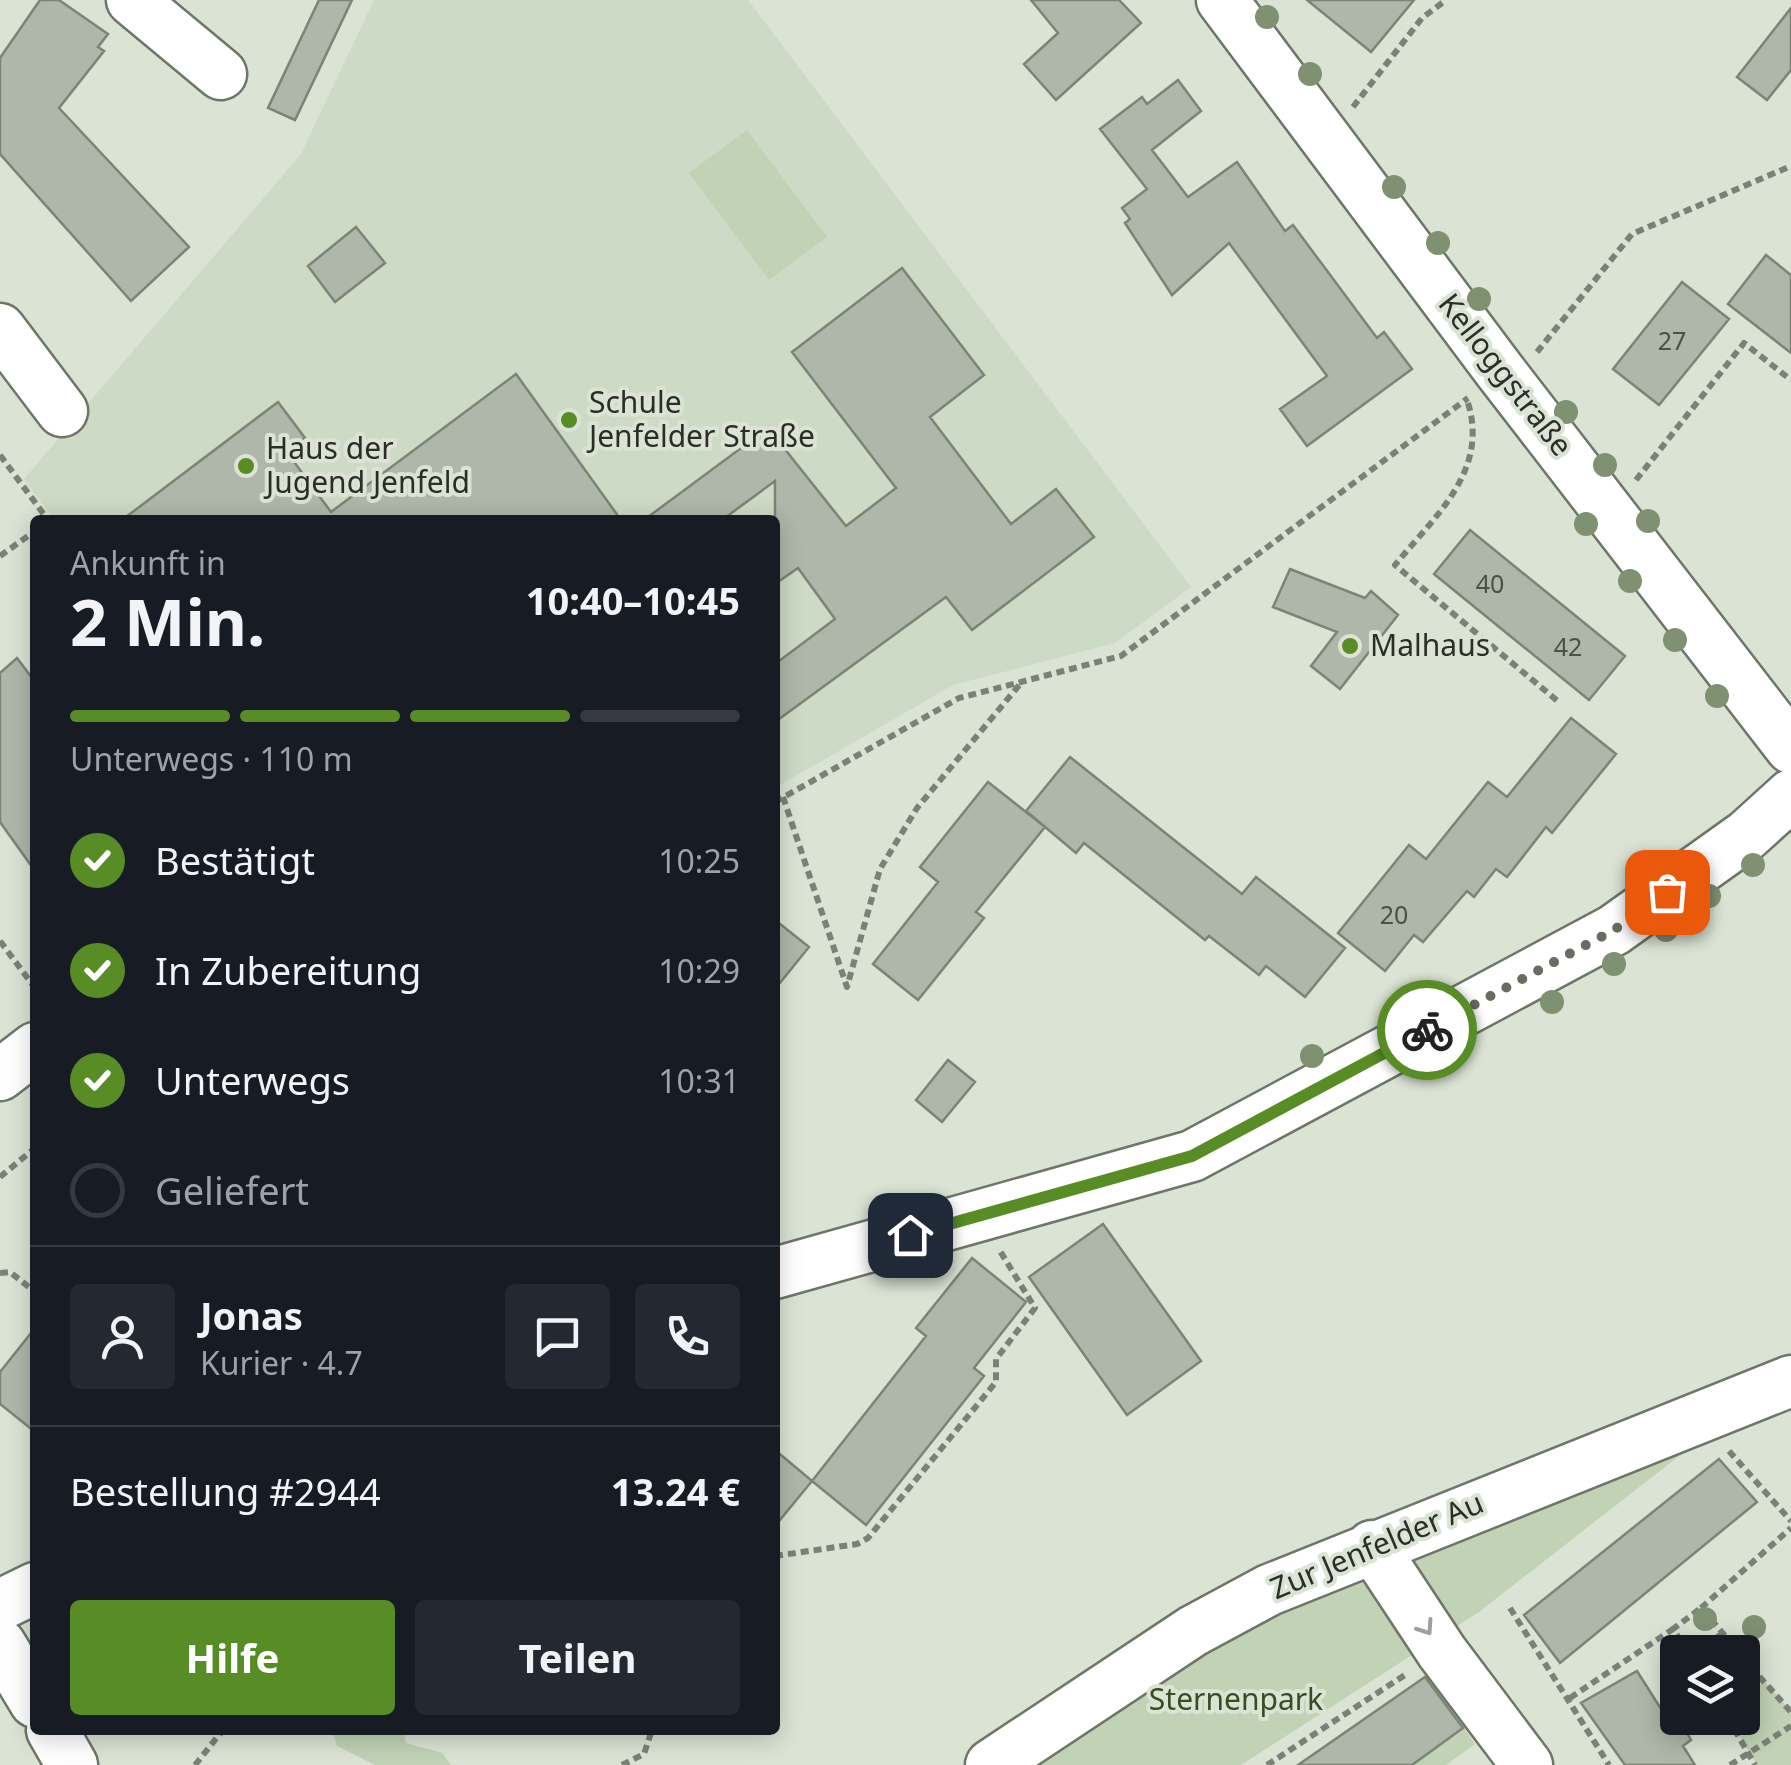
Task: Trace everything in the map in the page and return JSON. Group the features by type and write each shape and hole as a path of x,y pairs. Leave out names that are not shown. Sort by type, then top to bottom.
{"street":[{"path":"132,0 220,74"},
{"name":"Kelloggstraße","path":"1222,0 1328,140 1492,384 1610,512 1791,748"},
{"path":"0,329 62,411"},
{"path":"780,1272 1192,1156 1614,930 1747,835 1791,796"},
{"path":"0,1075 30,1052"},
{"name":"Zur Jenfelder Au","path":"1008,1760 1193,1631 1269,1590 1372,1546 1790,1386"},
{"path":"1372,1546 1442,1652 1526,1765"},
{"path":"0,1605 30,1590"},
{"path":"0,1644 30,1694"},
{"path":"55,1735 72,1765"}],"path":[{"path":"1328,140 1422,18 1446,0"},
{"path":"780,799 959,698 1120,656 1492,384 1632,234 1791,166"},
{"path":"1610,512 1744,344 1791,380"},
{"path":"1492,384 1462,483 1395,566 1560,702"},
{"path":"0,456 44,515"},
{"path":"0,556 30,535"},
{"path":"784,797 847,987 880,869 917,808 1021,682"},
{"path":"0,941 30,981"},
{"path":"0,1177 30,1152"},
{"path":"780,1555 857,1544 868,1538 996,1382 996,1360 1035,1308 978,1216"},
{"path":"0,1274 10,1272 30,1288"},
{"path":"1570,1698 1701,1608 1791,1525 1727,1449"},
{"path":"1510,1608 1570,1698 1608,1765"},
{"path":"1701,1608 1722,1634"},
{"path":"1673,1629 1678,1635"},
{"path":"1266,1765 1442,1652"},
{"path":"1760,1677 1791,1712"},
{"path":"1730,1765 1791,1726"},
{"path":"196,1765 219,1735"},
{"path":"622,1765 644,1754 650,1735"},
{"path":"1739,1735 1755,1765"}],"shaded area":[{"name":"Schule Jenfelder Straße","path":"374,0 748,0 1191,587 1115,643 953,685 780,785 780,515 50,515 24,479 301,154"}],"green space":[{"path":"747,130 827,237 769,280 689,173"},
{"name":"Sternenpark","path":"1706,1435 1479,1612 1241,1765 1028,1765 1129,1694 1276,1610"},
{"path":"1760,1676 1791,1711 1791,1765 1757,1765 1738,1735 1760,1735"},
{"path":"1464,1728 1475,1744 1446,1765 1412,1765"},
{"path":"334,1735 405,1735 406,1743 442,1753 451,1765 375,1765 337,1746"}],"building":[{"path":"40,0 59,0 108,34 98,47 104,51 59,108 189,247 131,301 0,154 0,58"},
{"path":"319,0 352,0 295,120 268,108"},
{"path":"1031,0 1119,0 1141,23 1056,100 1024,64 1058,33"},
{"path":"1307,0 1414,0 1371,52"},
{"path":"1791,8 1791,70 1767,100 1737,77"},
{"path":"1178,80 1201,111 1152,150 1188,197 1237,162 1285,231 1293,225 1377,338 1384,332 1412,369 1307,446 1280,409 1327,376 1229,243 1172,295 1125,223 1130,219 1122,208 1147,189 1100,129 1142,97 1147,104"},
{"path":"356,227 385,263 335,302 308,266"},
{"path":"1766,255 1791,275 1791,353 1728,304"},
{"path":"902,268 984,375 930,417 1011,524 1056,489 1094,537 972,630 946,597 780,718 780,660 835,619 798,568 780,581 780,515 775,515 775,481 729,515 651,515 768,428 846,526 896,488 792,352"},
{"path":"1682,282 1729,319 1659,405 1613,369"},
{"path":"516,374 617,515 129,515 278,402 305,438 286,451 331,512"},
{"path":"1470,530 1625,656 1589,700 1434,574"},
{"name":"Malhaus","path":"1290,569 1365,598 1371,591 1398,615 1340,689 1311,666 1337,632 1273,607"},
{"path":"17,658 30,675 30,864 0,822 0,673"},
{"path":"1571,718 1616,754 1552,833 1546,827 1507,877 1496,869 1474,897 1467,891 1423,942 1414,935 1385,971 1338,933 1409,845 1426,859 1488,782 1507,797"},
{"path":"1070,757 1242,894 1256,877 1345,948 1305,997 1266,966 1259,975 1209,936 1205,940 1084,843 1076,853 1026,811"},
{"path":"988,782 1045,827 976,912 984,918 918,1000 873,964 938,882 920,867"},
{"path":"780,924 809,947 780,983"},
{"path":"948,1060 975,1082 942,1122 916,1100"},
{"path":"1103,1224 1201,1361 1127,1415 1029,1277"},
{"path":"972,1258 1026,1302 974,1368 984,1376 866,1525 812,1481 926,1336 916,1328"},
{"path":"30,1334 30,1428 0,1404 0,1372"},
{"path":"780,1454 812,1481 780,1520"},
{"path":"1719,1459 1757,1502 1560,1663 1524,1615"},
{"path":"1637,1671 1660,1707 1660,1735 1688,1735 1691,1740 1683,1746 1695,1765 1625,1765 1581,1703"},
{"path":"1425,1677 1463,1728 1412,1765 1298,1765"}],"way so far":[{"path":"1427,1030 1614,930 1667,892"}],"place":[{"name":"Schule Jenfelder Straße","path":"569,420"},
{"name":"Haus der Jugend Jenfeld","path":"246,466"},
{"name":"Malhaus","path":"1350,646"}],"route":[{"path":"910,1235 1192,1156 1427,1030"}]}
